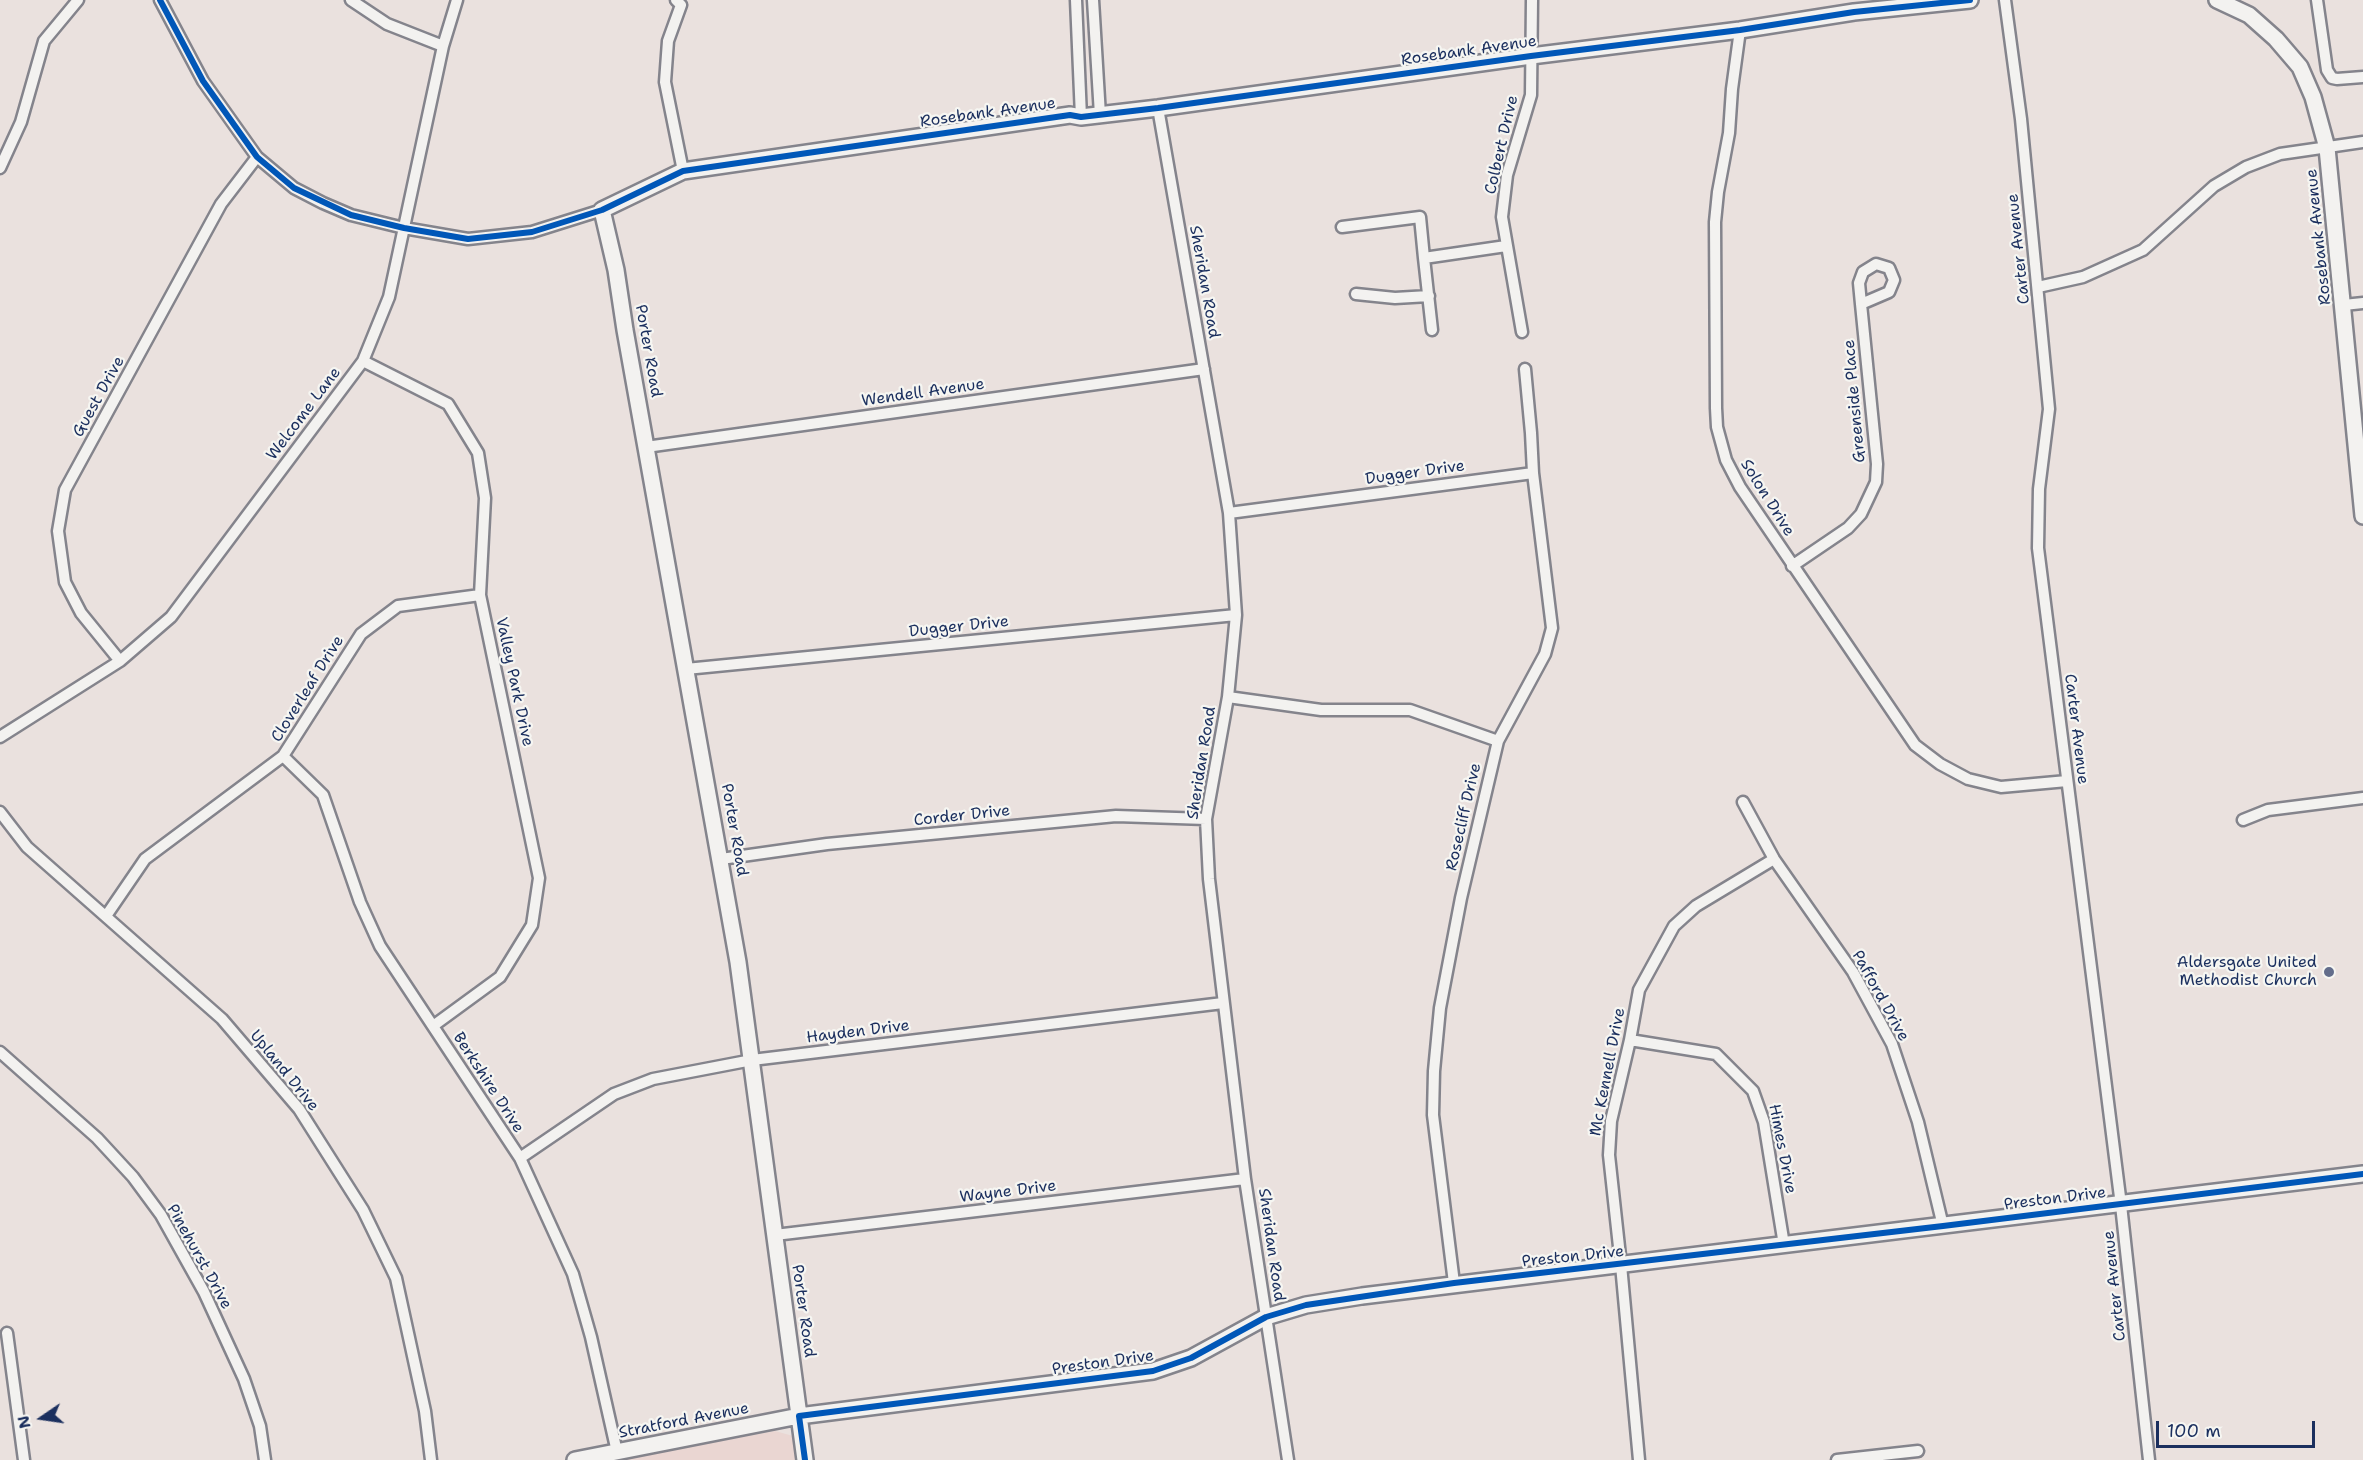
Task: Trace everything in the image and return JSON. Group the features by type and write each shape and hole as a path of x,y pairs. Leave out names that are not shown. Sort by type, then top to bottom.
{"street":[{"path":"0,168 21,122 44,41 78,0"},
{"name":"Rosebank Avenue","path":"160,0 203,81 257,157 294,188 351,214 404,228 468,239 532,232 602,210 683,171 1070,115 1081,117 1158,108 1531,56 1740,30 1851,6 1970,0"},
{"path":"351,0 387,24 443,46"},
{"name":"Welcome Lane","path":"0,737 120,661 171,617 363,361 388,297 443,46 457,0"},
{"path":"1076,0 1081,117"},
{"path":"1093,0 1100,115"},
{"name":"Colbert Drive","path":"1522,332 1502,217 1507,175 1530,95 1532,0"},
{"name":"Carter Avenue","path":"2005,0 2038,287 2049,409 2039,489 2038,548 2121,1205 2149,1460"},
{"name":"Rosebank Avenue","path":"2217,0 2249,15 2276,39 2300,67 2313,97 2327,148 2363,516"},
{"path":"2317,0 2327,70 2332,78 2337,79 2363,77"},
{"path":"682,2 668,41 665,82 683,171"},
{"name":"Solon Drive","path":"1740,30 1729,133 1715,222 1714,384 1717,427 1726,460 1740,488 1915,745 1940,764 1968,779 2001,787 2067,781"},
{"name":"Sheridan Road","path":"1158,108 1229,513 1236,615 1228,697 1206,819 1209,879 1245,1179 1288,1460"},
{"path":"2038,287 2083,277 2143,250 2214,186 2246,167 2280,154 2363,142"},
{"name":"Guest Drive","path":"120,661 81,613 65,582 58,531 65,490 221,204 257,157"},
{"name":"Porter Road","path":"602,210 616,270 721,859 752,1060 805,1460"},
{"path":"1342,227 1420,217 1432,330"},
{"path":"1424,258 1506,246"},
{"path":"1356,294 1395,298 1429,296"},
{"path":"2344,305 2363,303"},
{"name":"Greenside Place","path":"1792,566 1854,521 1869,500 1876,482 1877,464 1861,304"},
{"name":"Valley Park Drive","path":"363,361 448,404 478,453 485,498 480,595 539,878 532,925 500,977 433,1026"},
{"name":"Wendell Avenue","path":"646,447 1204,369"},
{"name":"Rosecliff Drive","path":"1454,1283 1433,1115 1434,1071 1440,1008 1461,898 1498,741 1545,654 1552,628 1533,473 1525,369"},
{"name":"Dugger Drive","path":"1229,513 1533,473"},
{"name":"Cloverleaf Drive","path":"106,916 145,859 284,756 361,634 398,606 480,595"},
{"name":"Dugger Drive","path":"686,669 1236,615"},
{"path":"1228,697 1321,710 1410,710 1498,741"},
{"name":"Berkshire Drive","path":"284,756 323,795 368,921 380,946 520,1158 573,1274 591,1337 617,1452"},
{"path":"2243,820 2268,810 2363,798"},
{"name":"Pafford Drive","path":"1743,802 1774,859 1854,972 1892,1044 1918,1122 1942,1226"},
{"name":"Upland Drive","path":"0,812 27,847 222,1019 299,1109 363,1210 396,1278 425,1411 431,1460"},
{"name":"Corder Drive","path":"721,859 827,844 1116,816 1206,819"},
{"name":"Mc Kennell Drive","path":"1639,1460 1609,1155 1611,1121 1639,990 1674,926 1696,906 1774,859"},
{"name":"Hayden Drive","path":"520,1158 614,1094 653,1079 752,1060 1223,1003"},
{"name":"Himes Drive","path":"1630,1040 1716,1053 1753,1091 1764,1122 1784,1245"},
{"name":"Pinehurst Drive","path":"0,1052 97,1138 133,1178 161,1215 204,1292 244,1379 260,1426 265,1460"},
{"name":"Preston Drive","path":"800,1416 1153,1371 1191,1358 1266,1317 1306,1305 1454,1283 1621,1265 2363,1174"},
{"name":"Wayne Drive","path":"775,1235 1245,1179"},
{"path":"7,1333 24,1460"},
{"name":"Stratford Avenue","path":"574,1460 800,1416"},
{"path":"1837,1460 1918,1451"}],"shaded area":[{"path":"775,1431 793,1436 797,1460 617,1460"}],"cycle path":[{"path":"160,0 203,81 257,157 294,188 351,215 404,228 468,239 532,232 602,210 683,171 1070,115 1081,117 1158,108 1531,56 1740,30 1854,12 1970,0"},
{"path":"805,1460 799,1416 1153,1371 1191,1358 1266,1317 1306,1305 1454,1283 2363,1174"}],"place":[{"name":"Aldersgate United Methodist Church","path":"2329,972"}]}
